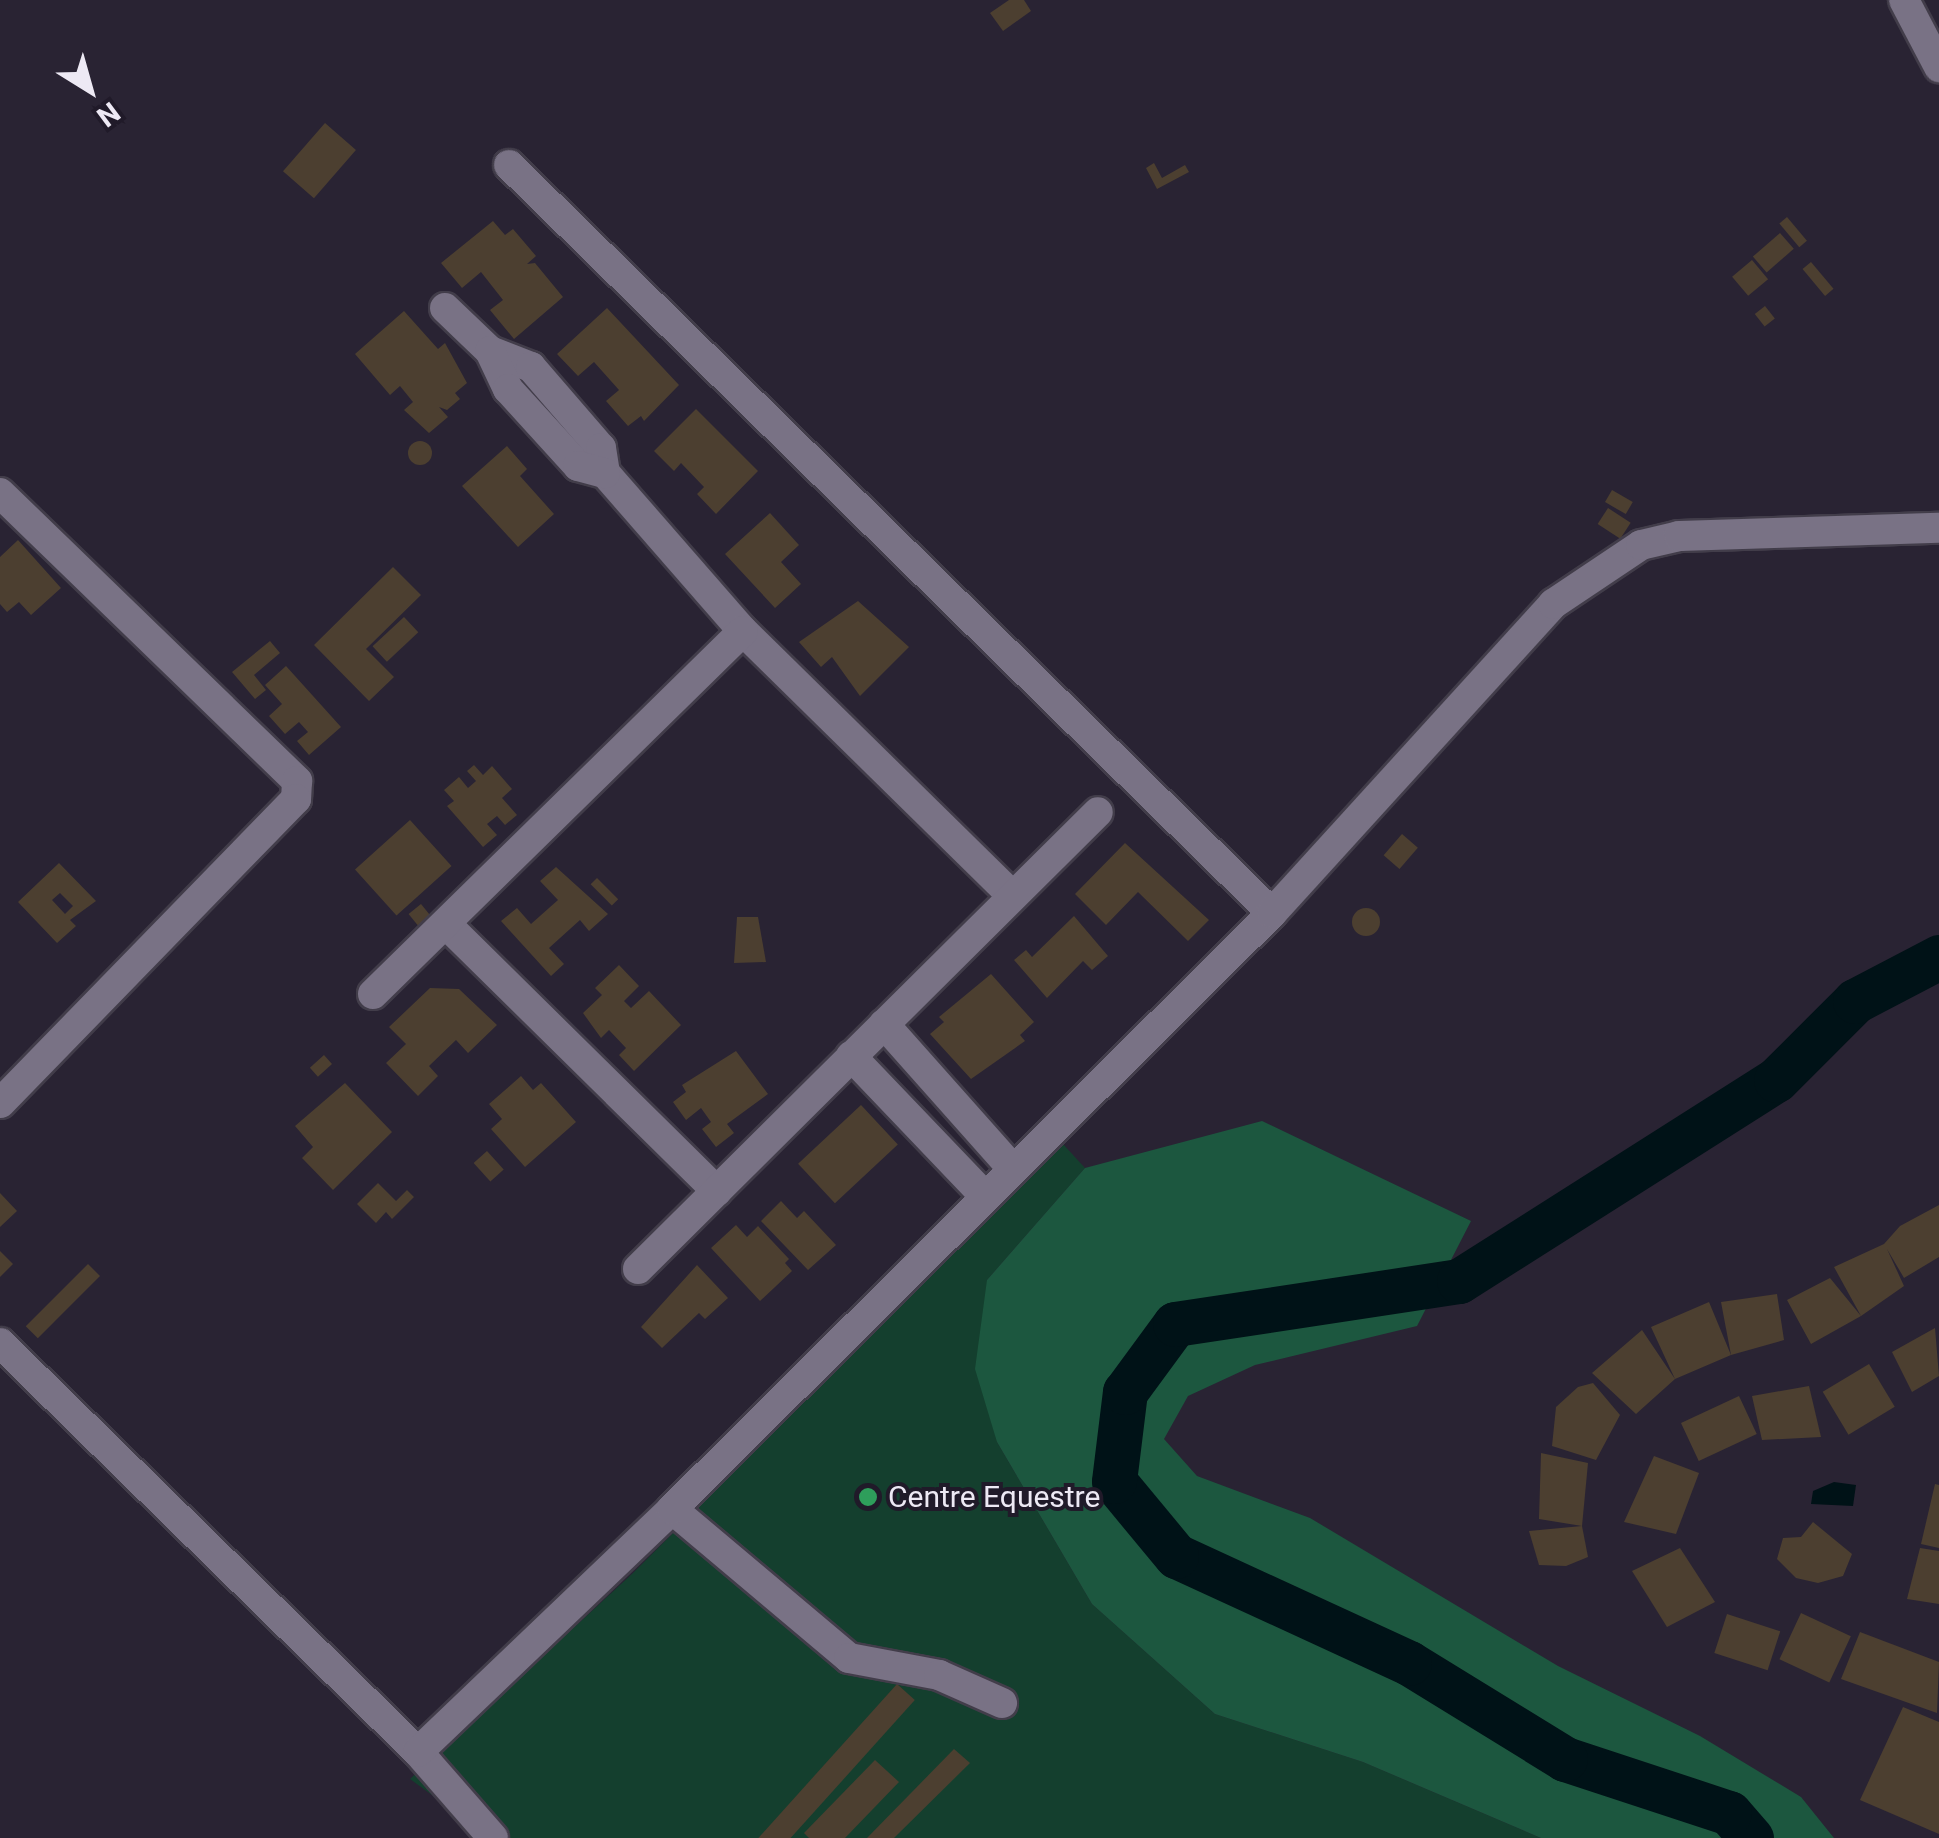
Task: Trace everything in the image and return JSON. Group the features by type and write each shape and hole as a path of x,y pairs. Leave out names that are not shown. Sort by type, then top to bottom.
{"street":[{"path":"1904,0 1939,66"},
{"path":"509,165 1272,913"},
{"path":"446,308 490,351 531,367 601,448 605,473 743,631 1013,896"},
{"path":"0,494 297,780 296,799 0,1103"},
{"path":"418,1752 672,1509 983,1194 1272,913 1535,621 1602,566 1641,545 1679,536 1939,528"},
{"path":"374,994 743,631"},
{"path":"638,1270 1098,812"},
{"path":"448,925 717,1191"},
{"path":"884,1024 1011,1167"},
{"path":"851,1056 983,1194"},
{"path":"0,1343 418,1752 493,1838"},
{"path":"672,1509 848,1658 939,1675 1002,1704"}],"green space":[{"path":"1262,1121 1471,1221 1417,1326 1255,1365 1188,1396 1164,1439 1197,1476 1310,1518 1558,1666 1700,1736 1801,1797 1834,1838 1541,1838 1363,1762 1215,1714 1092,1604 997,1442 975,1369 987,1280 1085,1168"},
{"name":"Centre Equestre","path":"1063,1144 1085,1168 987,1280 997,1442 1092,1604 1215,1714 1363,1762 1541,1838 491,1838 410,1779 633,1573"}],"shaded area":[{"path":"1834,1482 1856,1485 1853,1506 1811,1504 1813,1491"}],"building":[{"path":"1009,0 1024,0 1031,11 1003,31 990,13"},
{"path":"325,123 356,150 314,198 283,171"},
{"path":"1154,163 1162,178 1185,165 1189,172 1157,189 1146,168"},
{"path":"1787,217 1807,241 1799,247 1779,223"},
{"path":"493,221 505,235 513,229 536,256 527,264 535,263 563,297 514,339 490,310 503,300 481,272 462,288 441,263"},
{"path":"1780,233 1794,249 1767,272 1753,257"},
{"path":"1752,260 1768,279 1748,296 1732,277"},
{"path":"1811,262 1833,289 1825,296 1803,269"},
{"path":"1765,306 1775,319 1765,327 1755,314"},
{"path":"607,308 679,385 644,421 641,416 628,426 606,401 619,390 594,362 578,376 557,354"},
{"path":"404,311 438,349 445,343 467,383 455,393 460,399 447,410 439,407 448,417 429,433 404,410 413,402 400,386 390,395 355,354"},
{"path":"696,409 758,471 716,514 697,494 704,487 681,463 674,471 654,451"},
{"path":"420,441 429,444 429,462 420,465 411,462 408,453 411,444"},
{"path":"507,446 527,469 520,476 554,514 518,547 462,486"},
{"path":"1612,490 1633,502 1626,514 1605,502"},
{"path":"1608,508 1631,523 1620,539 1598,524"},
{"path":"770,513 799,545 781,562 801,584 775,608 725,554"},
{"path":"18,540 61,588 31,615 19,602 7,612 0,604 0,557"},
{"path":"393,567 421,595 366,649 394,677 369,701 314,645"},
{"path":"858,601 909,647 860,696 832,657 821,667 799,642"},
{"path":"404,617 418,632 387,662 373,646"},
{"path":"270,641 280,653 254,675 266,690 255,699 232,672"},
{"path":"286,666 341,727 309,755 297,741 308,732 299,722 285,734 269,716 282,704 265,685"},
{"path":"474,765 483,775 492,766 512,789 502,798 517,815 505,825 497,816 487,824 497,835 483,847 447,806 454,801 444,790 459,777 468,788 476,781 467,771"},
{"path":"410,820 451,866 396,916 355,870"},
{"path":"1402,834 1418,848 1399,869 1384,855"},
{"path":"1125,843 1209,920 1188,941 1138,892 1106,925 1075,894"},
{"path":"59,863 96,901 70,920 76,926 57,943 18,902","holes":["60,893 73,906 65,914 52,900"]},
{"path":"556,867 608,914 589,931 580,920 549,948 564,964 551,976 501,921 517,908 531,924 558,900 540,881"},
{"path":"597,878 618,899 612,906 591,884"},
{"path":"421,904 433,919 421,929 409,914"},
{"path":"1366,908 1376,912 1380,922 1376,932 1366,936 1356,932 1352,922 1356,912"},
{"path":"1074,916 1108,956 1092,970 1083,961 1047,998 1014,960 1026,950 1032,957"},
{"path":"737,917 758,917 766,962 734,963"},
{"path":"619,965 639,986 624,1001 631,1008 649,991 681,1025 634,1071 619,1055 626,1048 609,1030 601,1038 583,1013 602,995 595,988"},
{"path":"991,974 1034,1022 1020,1035 1025,1041 971,1079 930,1034 944,1022 939,1017"},
{"path":"430,988 459,989 497,1025 468,1053 456,1040 429,1066 438,1076 418,1096 386,1063 406,1044 389,1027"},
{"path":"736,1051 768,1094 727,1124 734,1133 716,1147 702,1129 711,1122 701,1108 686,1120 673,1102 686,1092 682,1085"},
{"path":"324,1055 332,1064 318,1077 310,1068"},
{"path":"521,1076 533,1090 541,1083 576,1122 525,1167 491,1129 502,1119 489,1104"},
{"path":"345,1083 392,1132 333,1190 302,1158 313,1147 295,1126"},
{"path":"861,1105 898,1144 835,1203 798,1164"},
{"path":"487,1151 504,1170 490,1182 474,1163"},
{"path":"378,1183 396,1201 407,1190 414,1197 392,1219 386,1212 376,1223 357,1204"},
{"path":"0,1193 17,1211 0,1227"},
{"path":"781,1201 797,1218 804,1211 836,1245 808,1270 761,1221"},
{"path":"1939,1205 1939,1257 1904,1278 1887,1249 1904,1286 1861,1316 1834,1267 1884,1244 1900,1226"},
{"path":"736,1225 747,1237 758,1226 789,1259 785,1263 792,1271 760,1301 711,1248"},
{"path":"0,1251 13,1264 0,1277"},
{"path":"88,1264 100,1276 38,1338 26,1326"},
{"path":"697,1265 728,1298 705,1319 699,1313 662,1348 641,1327"},
{"path":"1830,1278 1861,1316 1811,1344 1787,1300"},
{"path":"1777,1294 1784,1340 1731,1355 1721,1302"},
{"path":"1709,1302 1731,1355 1675,1379 1651,1327"},
{"path":"1935,1328 1939,1376 1912,1392 1892,1352"},
{"path":"1642,1330 1675,1379 1636,1414 1592,1373"},
{"path":"1869,1364 1895,1407 1848,1435 1823,1392"},
{"path":"1593,1383 1620,1415 1596,1460 1552,1446 1556,1407 1578,1387"},
{"path":"1809,1386 1821,1437 1762,1440 1752,1396"},
{"path":"1739,1396 1757,1434 1699,1461 1681,1423"},
{"path":"1541,1453 1588,1463 1582,1526 1539,1519"},
{"path":"1654,1456 1699,1473 1676,1534 1624,1522"},
{"path":"1935,1484 1939,1485 1939,1548 1921,1544"},
{"path":"1813,1522 1852,1554 1843,1576 1818,1583 1796,1578 1777,1559 1783,1538 1801,1537"},
{"path":"1582,1526 1588,1557 1566,1566 1539,1565 1529,1531"},
{"path":"1680,1548 1715,1602 1667,1627 1632,1571"},
{"path":"1920,1548 1939,1551 1939,1604 1907,1599"},
{"path":"1801,1613 1851,1636 1829,1682 1779,1659"},
{"path":"1727,1614 1780,1631 1768,1670 1714,1653"},
{"path":"1860,1632 1939,1662 1937,1713 1841,1679"},
{"path":"897,1684 915,1700 791,1838 758,1838"},
{"path":"1903,1707 1939,1722 1939,1834 1860,1800"},
{"path":"954,1749 970,1763 894,1838 867,1838"},
{"path":"875,1760 899,1782 845,1838 809,1838 804,1833"}],"waterway":[{"path":"1751,1838 1729,1813 1565,1759 1409,1663 1176,1556 1114,1481 1125,1392 1175,1324 1459,1281 1776,1080 1855,1001 1939,957"}],"place":[{"name":"Centre Equestre","path":"868,1497"}]}
